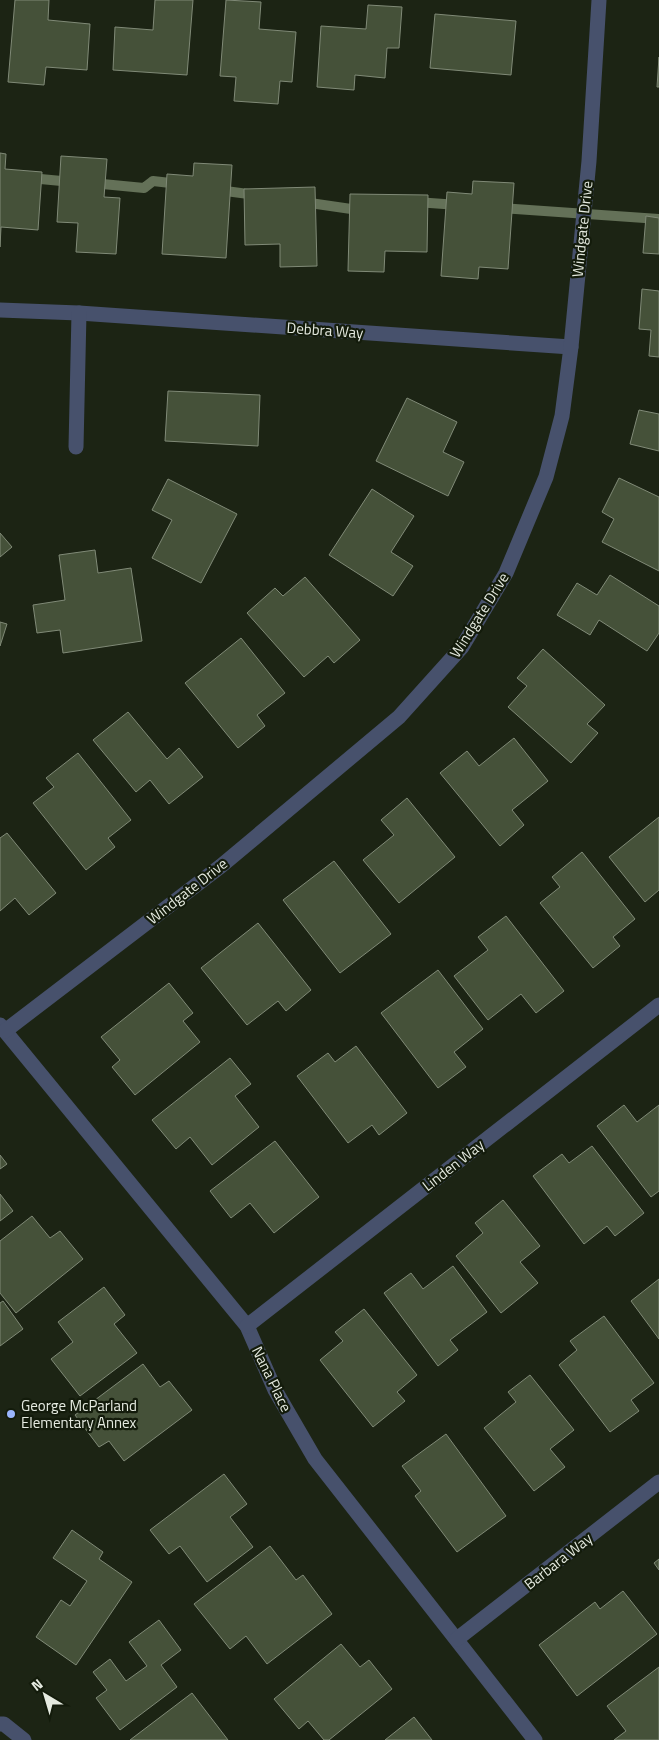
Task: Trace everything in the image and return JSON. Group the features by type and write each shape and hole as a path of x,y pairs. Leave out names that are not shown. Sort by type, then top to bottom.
{"street":[{"name":"Windgate Drive","path":"2,1028 220,866 399,717 462,648 506,574 546,477 562,416 571,346 589,161 599,0"},
{"name":"Debbra Way","path":"0,310 79,313 571,346"},
{"path":"76,447 79,313"},
{"name":"Linden Way","path":"246,1326 659,1005"},
{"name":"Nana Place","path":"2,1028 246,1326 275,1390 315,1459 535,1740"},
{"name":"Barbara Way","path":"457,1639 659,1482"},
{"path":"2,1724 24,1740"}],"building":[{"path":"15,0 49,0 48,20 90,24 87,70 46,67 44,85 8,82"},
{"path":"155,0 193,0 187,75 113,70 115,27 153,30"},
{"path":"226,0 261,2 259,29 296,32 292,82 280,81 278,104 234,101 236,77 220,76"},
{"path":"368,5 402,7 399,48 387,48 385,78 355,75 354,90 317,87 321,26 366,29"},
{"path":"435,14 516,21 511,75 430,68"},
{"path":"659,57 659,87 657,87"},
{"path":"0,153 6,154 5,169 42,172 38,230 1,227 0,247"},
{"path":"61,156 107,159 104,197 120,198 116,254 76,252 78,223 57,222"},
{"path":"194,163 232,165 226,258 162,254 167,174 193,176"},
{"path":"473,181 514,183 508,269 479,267 478,279 441,276 447,192 472,194"},
{"path":"315,187 317,266 280,267 280,244 245,245 244,189"},
{"path":"350,194 428,195 427,252 385,251 384,272 348,271"},
{"path":"646,216 659,218 659,254 643,253"},
{"path":"642,289 659,291 659,357 649,356 651,330 639,329"},
{"path":"168,391 260,395 258,446 165,441"},
{"path":"407,398 457,422 443,452 464,462 448,496 376,461"},
{"path":"639,410 659,414 659,451 630,444"},
{"path":"619,478 659,497 659,571 602,542 614,519 602,512"},
{"path":"168,479 237,514 201,583 152,558 172,520 152,510"},
{"path":"372,489 414,516 391,552 413,566 393,596 329,555"},
{"path":"0,533 12,547 0,557"},
{"path":"95,550 98,573 131,568 142,641 63,653 60,630 37,633 33,605 65,600 59,555"},
{"path":"610,575 659,606 659,633 647,651 599,620 590,635 557,615 577,583 597,595"},
{"path":"305,577 360,640 334,663 328,656 304,677 247,613 275,588 283,596"},
{"path":"0,622 7,624 0,646"},
{"path":"241,638 285,693 257,715 265,726 238,748 185,683"},
{"path":"543,649 605,705 587,724 598,733 571,763 508,707 527,686 517,678"},
{"path":"128,712 167,759 179,748 203,777 169,804 150,780 136,792 93,740"},
{"path":"514,738 548,781 512,810 524,825 500,846 440,773 467,751 479,766"},
{"path":"78,753 131,820 108,838 115,847 86,870 33,803 54,787 46,778"},
{"path":"407,798 455,857 399,903 363,860 394,835 381,820"},
{"path":"659,817 659,890 645,902 609,857"},
{"path":"7,833 56,893 29,915 15,898 0,911 0,838"},
{"path":"582,852 635,919 613,937 620,946 593,968 540,903 560,887 552,877"},
{"path":"334,861 391,934 340,973 283,900"},
{"path":"506,916 564,991 536,1013 521,994 488,1020 454,976 488,950 478,937"},
{"path":"258,923 311,990 286,1011 278,1001 247,1025 201,968"},
{"path":"438,970 483,1029 454,1052 466,1067 438,1088 381,1013"},
{"path":"169,983 193,1013 183,1021 200,1042 135,1095 112,1067 120,1060 101,1037"},
{"path":"356,1046 407,1113 379,1135 372,1125 348,1143 297,1076 328,1053 335,1062"},
{"path":"230,1058 251,1084 235,1096 259,1127 212,1165 190,1137 176,1149 152,1120"},
{"path":"624,1105 637,1122 659,1105 659,1191 651,1197 597,1126"},
{"path":"275,1141 319,1197 274,1233 250,1203 231,1218 210,1191"},
{"path":"592,1146 644,1213 615,1236 607,1226 584,1244 533,1176 562,1154 569,1163"},
{"path":"0,1155 7,1164 0,1169"},
{"path":"0,1194 13,1211 0,1221"},
{"path":"503,1200 540,1246 520,1262 538,1283 501,1313 456,1256 483,1233 475,1223"},
{"path":"32,1216 50,1238 60,1231 83,1259 16,1313 0,1293 0,1241"},
{"path":"453,1266 487,1312 450,1340 458,1350 438,1366 384,1293 411,1273 423,1289"},
{"path":"659,1279 659,1339 631,1301"},
{"path":"104,1287 125,1315 114,1324 137,1353 80,1396 51,1359 73,1342 58,1322"},
{"path":"3,1301 23,1329 0,1346 0,1303"},
{"path":"364,1309 417,1375 397,1392 405,1401 373,1427 320,1360 343,1341 335,1332"},
{"path":"604,1316 654,1383 631,1400 639,1411 610,1432 559,1365 577,1350 570,1341"},
{"path":"143,1364 160,1387 169,1381 192,1410 124,1461 109,1441 99,1447 75,1415"},
{"path":"530,1375 574,1430 550,1449 565,1467 534,1491 484,1428 516,1402 508,1392"},
{"path":"446,1434 506,1516 457,1552 415,1496 421,1491 402,1466"},
{"path":"224,1474 247,1504 230,1517 253,1547 207,1582 180,1546 169,1554 150,1530"},
{"path":"72,1530 103,1552 99,1559 132,1582 76,1665 36,1637 61,1600 70,1606 87,1581 53,1558"},
{"path":"270,1546 296,1580 303,1575 332,1614 267,1664 246,1636 230,1649 194,1604"},
{"path":"659,1559 659,1570 654,1563"},
{"path":"623,1591 657,1634 577,1696 539,1645 595,1602 600,1609"},
{"path":"159,1620 181,1650 161,1665 177,1687 120,1730 96,1698 107,1690 93,1672 110,1659 126,1681 147,1666 129,1642"},
{"path":"341,1644 360,1667 369,1660 392,1689 329,1740 324,1740 308,1721 299,1729 274,1699"},
{"path":"659,1667 659,1740 614,1740 626,1731 607,1706"},
{"path":"192,1693 228,1740 130,1740"},
{"path":"414,1717 432,1740 385,1740"}],"waterway":[{"path":"30,178 72,182"},
{"path":"92,183 144,188 153,181 179,184"},
{"path":"218,190 256,195"},
{"path":"303,202 358,210 362,207"},
{"path":"416,202 458,205"},
{"path":"500,208 659,219"}],"place":[{"name":"George McParland Elementary Annex","path":"11,1414"}]}
